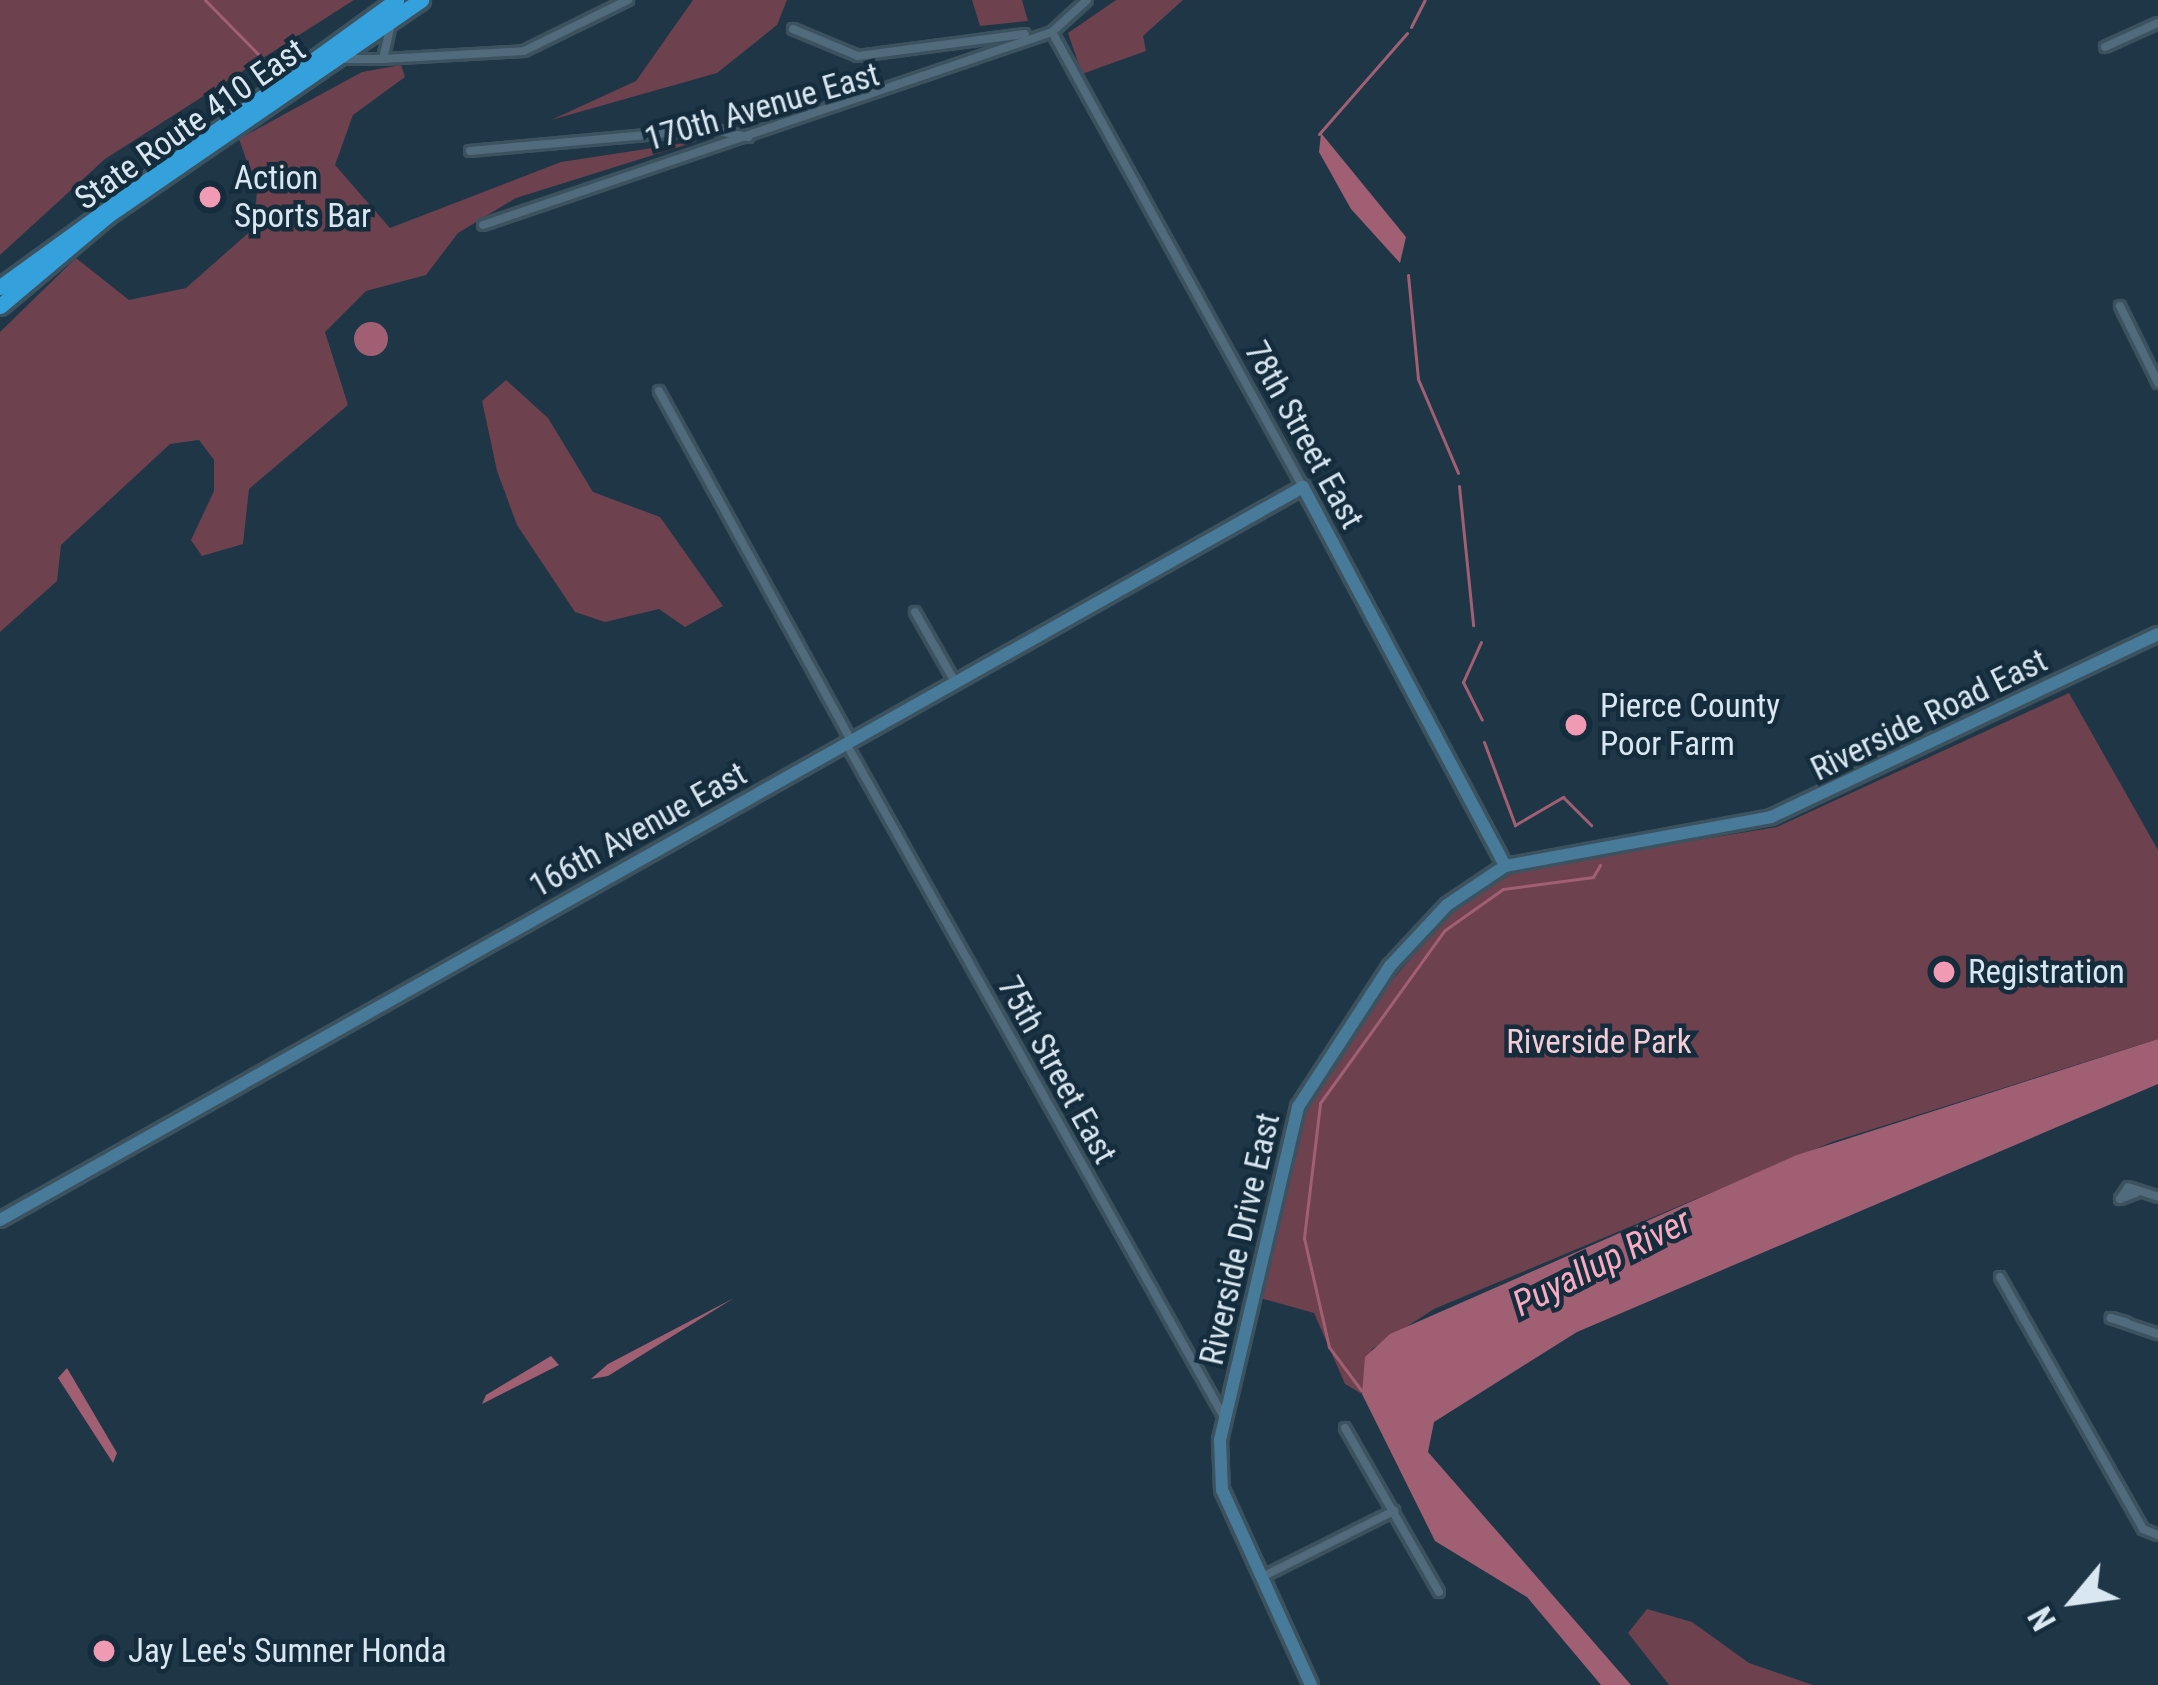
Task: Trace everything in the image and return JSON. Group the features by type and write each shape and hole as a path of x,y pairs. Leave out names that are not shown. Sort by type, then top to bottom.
{"highway":[{"name":"State Route 410 East","path":"0,287 395,0"},
{"name":"State Route 410 East","path":"0,306 108,215 421,0"}],"street":[{"path":"383,59 384,34 421,0"},
{"path":"335,59 524,51 628,0"},
{"path":"1052,32 1087,0"},
{"path":"2105,47 2158,23"},
{"path":"793,29 858,56 1026,35"},
{"name":"170th Avenue East","path":"483,225 917,85 1026,35 1052,32"},
{"name":"78th Street East","path":"1052,32 1505,866"},
{"path":"470,151 710,129 749,138"},
{"path":"2120,305 2158,383"},
{"name":"75th Street East","path":"659,391 1225,1419"},
{"name":"166th Avenue East","path":"0,1220 1303,487"},
{"path":"915,612 955,682"},
{"name":"Riverside Road East","path":"1505,866 1772,817 2158,634"},
{"name":"Riverside Drive East","path":"1310,1685 1219,1479 1225,1419 1307,1086 1418,931 1505,866"},
{"path":"2136,1193 2158,1197"},
{"path":"2000,1277 2143,1528 2158,1535"},
{"path":"2126,1322 2158,1334"},
{"path":"1345,1428 1439,1592"},
{"path":"1262,1577 1394,1511"}],"green space":[{"path":"0,0 354,0 105,159 0,255"},
{"path":"693,0 787,0 777,25 717,73 551,120 636,81"},
{"path":"972,0 1022,0 1028,21 980,26"},
{"path":"1116,0 1183,0 1143,36 1146,51 1082,74 1068,33"},
{"path":"401,65 405,77 353,115 335,165 390,228 561,162 698,141 516,198 458,233 426,275 366,291 325,332 348,405 249,489 243,544 202,556 191,540 214,491 214,460 199,440 170,444 61,545 57,581 0,632 0,332 76,258 129,300 186,288 254,228 257,190 239,139 362,72"},
{"path":"506,380 548,418 593,492 660,517 723,606 685,627 659,609 605,622 575,612 517,525 497,471 482,401"},
{"name":"Riverside Park","path":"2069,693 2158,850 2158,1039 1832,1142 1434,1309 1372,1349 1362,1394 1345,1384 1314,1313 1260,1298 1306,1102 1343,1038 1451,911 1520,869 1777,827"},
{"path":"1647,1609 1692,1622 1749,1663 1813,1685 1669,1685 1628,1633"}],"water":[{"path":"1321,133 1406,237 1400,263 1351,209 1319,152"},
{"path":"371,322 383,327 388,339 383,351 371,356 359,351 354,339 359,327"},
{"name":"Puyallup River","path":"2158,1039 2158,1084 1577,1332 1434,1422 1428,1452 1631,1685 1601,1685 1527,1597 1435,1541 1362,1394 1365,1357 1390,1334 1797,1155"},
{"path":"734,1298 608,1376 591,1379 608,1364"},
{"path":"551,1356 559,1365 482,1404 486,1395"},
{"path":"67,1368 117,1453 113,1463 58,1378"}],"waterway":[{"path":"205,0 263,59"},
{"path":"1411,27 1425,0"},
{"path":"1319,134 1407,33"},
{"path":"1408,275 1418,379 1458,473"},
{"path":"1459,486 1473,625"},
{"path":"1481,642 1463,682 1482,720"},
{"path":"1484,742 1515,825 1563,797 1591,825"},
{"path":"1361,1390 1329,1347 1304,1238 1320,1103 1445,930 1503,889 1593,877 1600,865"}],"place":[{"name":"Action Sports Bar","path":"210,197"},
{"name":"Pierce County Poor Farm","path":"1576,725"},
{"name":"Registration","path":"1944,972"},
{"name":"Jay Lee's Sumner Honda","path":"104,1651"}]}
